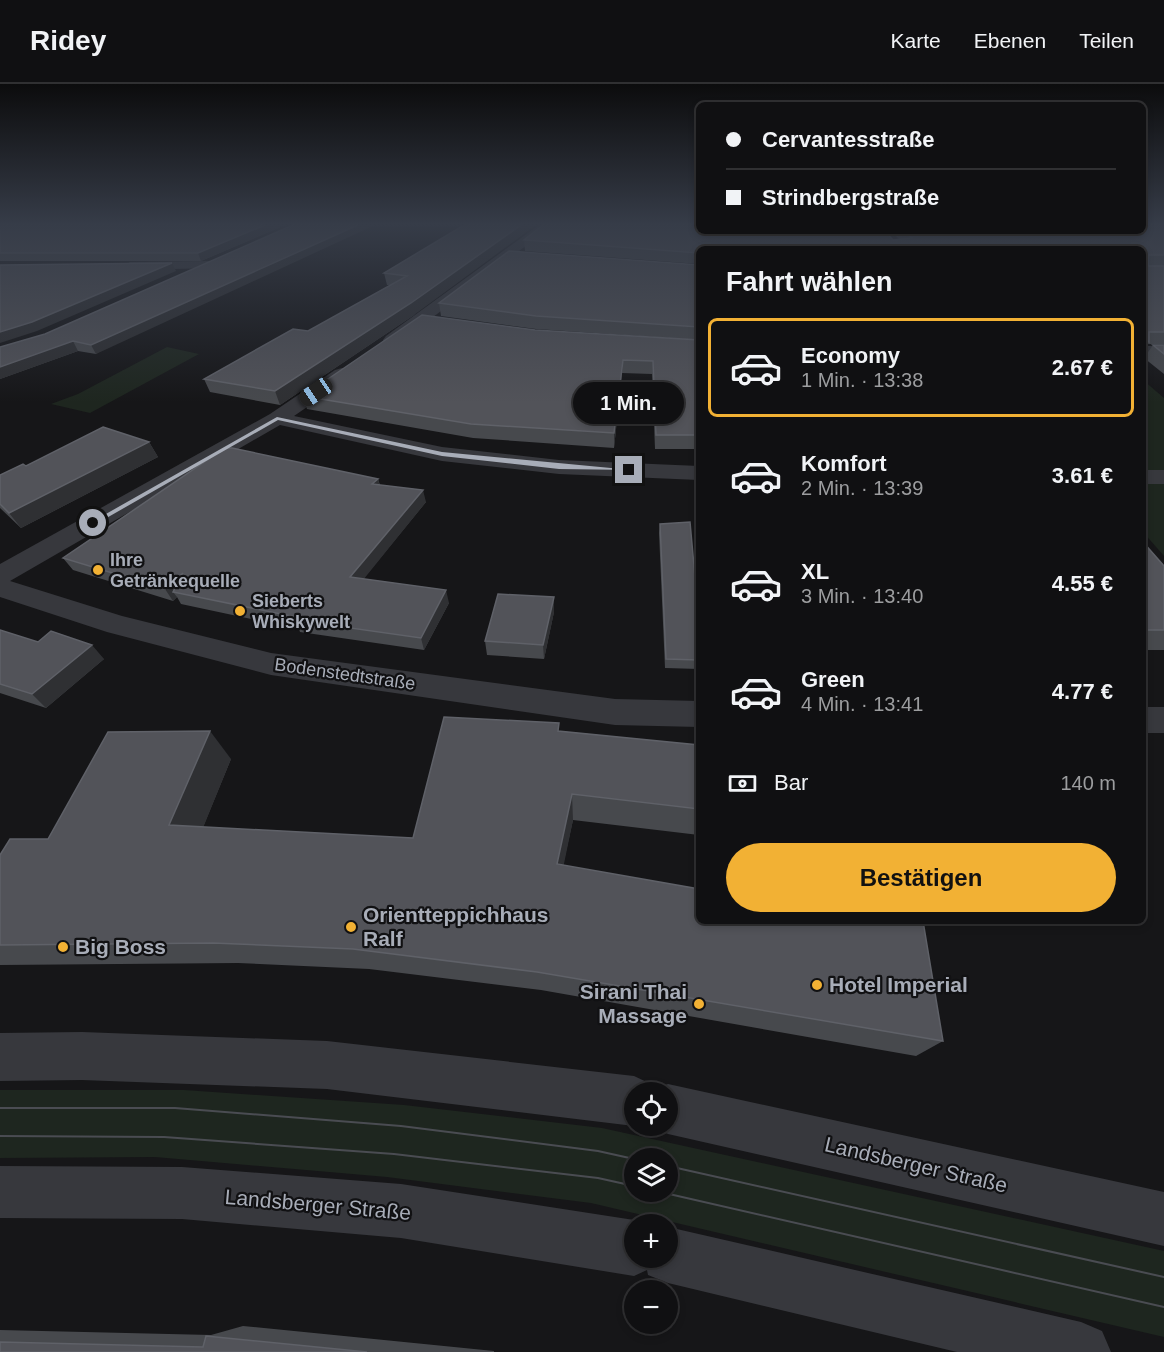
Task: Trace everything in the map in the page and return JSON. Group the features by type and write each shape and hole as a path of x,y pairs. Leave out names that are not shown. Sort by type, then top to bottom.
{"street":[{"path":"375,352 475,284"},
{"path":"421,320 444,323"},
{"path":"1146,351 1164,351"},
{"path":"0,575 277,418 355,365"},
{"path":"277,418 442,454 559,467 696,473"},
{"path":"1146,477 1164,477"},
{"name":"Bodenstedtstraße","path":"0,587 117,625 271,664 615,712 696,714"},
{"path":"1146,720 1164,720"},
{"path":"0,1057 82,1056 327,1065 624,1100"},
{"name":"Landsberger Straße","path":"678,1111 1164,1219"},
{"name":"Landsberger Straße","path":"0,1192 182,1193 390,1210 624,1246"},
{"path":"678,1257 1081,1352"}],"shaded area":[{"path":"167,347 199,354 90,413 51,404 78,394"},
{"path":"1146,383 1164,398 1164,556 1146,535"},
{"path":"0,1090 184,1090 404,1105 602,1128 624,1133 624,1136 639,1136 1164,1251 1164,1337 678,1223 678,1214 638,1214 591,1203 387,1177 155,1157 0,1158"}],"building":[{"path":"0,284 122,284 32,322 0,332"},
{"path":"158,284 226,284 91,345 73,341 0,367 0,347 45,334"},
{"path":"392,284 438,284 275,391 204,379 293,329 308,331"},
{"path":"464,284 696,284 696,327 536,316 439,303"},
{"path":"1146,284 1164,284 1164,332 1149,332 1149,342 1146,340"},
{"path":"422,315 535,330 696,340 696,435 656,435 653,361 623,360 614,433 471,424 303,396"},
{"path":"1153,345 1164,345 1164,354"},
{"path":"103,427 149,442 9,513 0,504 0,475 23,464 26,466"},
{"path":"225,448 378,479 372,484 423,490 350,577 446,590 421,638 294,620 296,617 173,592 183,573 165,589 63,558"},
{"path":"690,522 696,588 696,660 666,659 660,524"},
{"path":"1146,545 1164,566 1164,630 1146,630"},
{"path":"498,594 554,597 543,645 485,641"},
{"path":"0,630 38,642 51,631 92,645 32,694 0,684"},
{"path":"444,717 559,723 558,731 696,745 696,809 572,794 557,864 696,888 696,924 924,924 943,1041 537,972 353,949 213,943 0,945 0,855 10,839 48,839 108,732 210,731 169,825 413,838"},
{"path":"206,1336 367,1352 0,1352 0,1342 203,1347"}],"tram line":[{"path":"0,1108 175,1108 401,1126 598,1151 624,1157"},
{"path":"0,1136 164,1137 394,1154 598,1178 624,1184"},
{"path":"678,1168 1164,1277"},
{"path":"678,1196 1164,1307"}],"place":[{"name":"Ihre Getränkequelle","path":"98,570"},
{"name":"Sieberts Whiskywelt","path":"240,611"},
{"name":"Orientteppichhaus Ralf","path":"351,927"},
{"name":"Big Boss","path":"63,947"},
{"name":"Hotel Imperial","path":"817,985"},
{"name":"Sirani Thai Massage","path":"699,1004"}],"route":[{"path":"93,523 277,418 442,454 559,467 629,470"}]}
